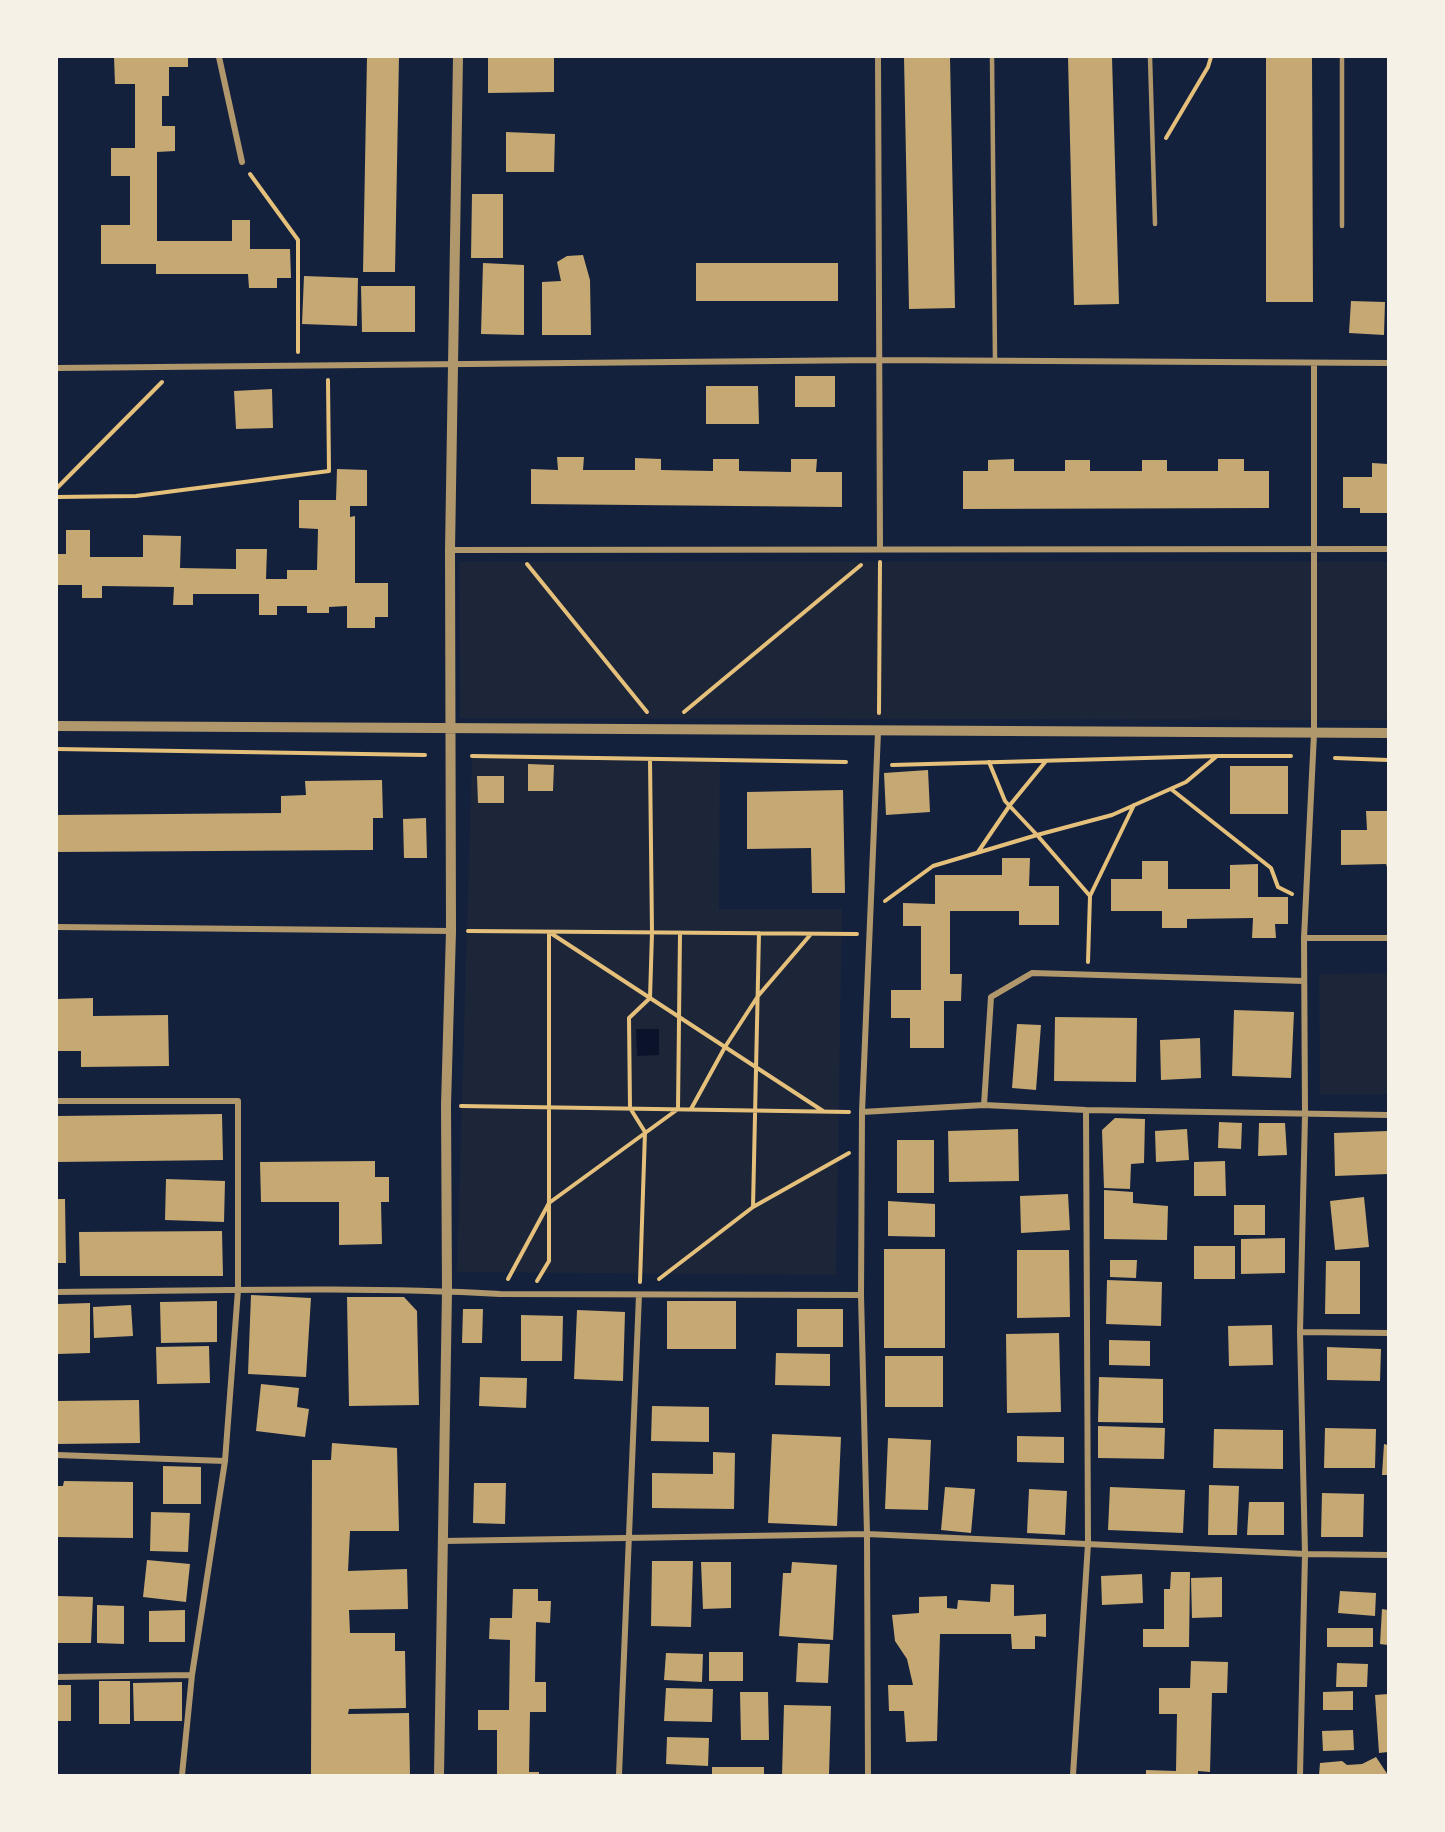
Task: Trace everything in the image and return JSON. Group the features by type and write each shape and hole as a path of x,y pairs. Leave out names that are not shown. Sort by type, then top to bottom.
{"street":[{"path":"219,57 242,162"},
{"path":"439,1775 447,1291 446,1105 451,931 450,550 458,57"},
{"path":"878,57 880,549"},
{"path":"57,368 453,362 995,359 1388,363"},
{"path":"1300,1775 1305,1554 1300,1332 1305,1115 1304,938 1314,734 1314,363"},
{"path":"450,550 1388,549"},
{"path":"57,726 1388,733"},
{"path":"868,1775 867,1534 861,1295 862,1112 878,732"},
{"path":"57,927 451,931"},
{"path":"1304,938 1388,938"},
{"path":"984,1105 991,997 1032,973 1304,981"},
{"path":"57,1101 238,1101 238,1290 225,1461 192,1676 182,1775"},
{"path":"862,1112 984,1105 1086,1110 1388,1115"},
{"path":"1073,1775 1088,1544 1086,1110"},
{"path":"57,1292 238,1290 447,1291 500,1294 861,1295"},
{"path":"619,1775 639,1295"},
{"path":"1300,1332 1388,1333"},
{"path":"57,1455 225,1461"},
{"path":"444,1541 867,1534 1305,1554 1388,1555"},
{"path":"57,1677 192,1676"}],"lane":[{"path":"992,57 995,359"},
{"path":"1150,57 1155,224"},
{"path":"1342,57 1342,226"}],"path":[{"path":"1153,160 1208,68 1210,57"},
{"path":"242,162 298,240 298,364"},
{"path":"57,497 136,496 329,471 327,364"},
{"path":"57,488 177,366"},
{"path":"516,550 662,730 880,549"},
{"path":"878,732 880,549"},
{"path":"57,749 425,755"},
{"path":"472,756 846,762"},
{"path":"870,912 933,866 1112,815 1186,782 1216,756"},
{"path":"892,765 1291,756"},
{"path":"1335,758 1388,760"},
{"path":"639,1295 645,1132 630,1108 629,1018 650,998 652,933 650,759"},
{"path":"977,853 1010,805 1046,760"},
{"path":"989,762 1010,805 1090,896"},
{"path":"1171,789 1271,868 1278,887 1306,902"},
{"path":"1088,975 1090,896 1134,805"},
{"path":"451,931 869,934"},
{"path":"549,932 823,1111"},
{"path":"530,1294 549,1261 549,932"},
{"path":"678,1109 680,933"},
{"path":"753,1207 759,933"},
{"path":"691,1109 724,1047 758,996 811,934"},
{"path":"446,1105 862,1112"},
{"path":"500,1294 549,1203 678,1109"},
{"path":"639,1295 753,1207 862,1144"}],"shaded area":[{"path":"459,562 1388,562 1388,720 460,718"},
{"path":"472,756 720,760 719,909 842,909 836,1275 457,1272"},
{"path":"1388,973 1388,1094 1320,1094 1319,974"},
{"path":"636,1029 659,1029 659,1055 637,1056"}],"building":[{"path":"114,57 188,57 188,67 169,67 169,96 162,96 162,126 175,126 175,151 157,152 157,241 232,241 232,220 250,220 250,249 290,249 291,278 277,278 277,288 249,288 248,274 156,274 156,264 101,264 101,225 130,225 130,176 111,176 111,148 135,148 135,84 115,84"},
{"path":"367,57 399,57 395,272 363,272"},
{"path":"488,57 554,57 554,92 488,93"},
{"path":"904,57 950,57 955,308 909,309"},
{"path":"1068,57 1112,57 1119,304 1074,305"},
{"path":"1266,57 1312,57 1313,302 1266,302"},
{"path":"506,132 555,134 554,172 506,172"},
{"path":"472,194 503,194 503,258 471,258"},
{"path":"583,255 590,280 591,335 542,335 542,282 561,281 557,262 567,256"},
{"path":"483,263 524,265 524,335 481,334"},
{"path":"696,263 838,263 838,301 696,301"},
{"path":"304,276 358,278 357,326 302,324"},
{"path":"361,286 415,286 415,332 362,332"},
{"path":"1351,301 1385,302 1384,335 1349,333"},
{"path":"795,376 835,376 835,407 795,407"},
{"path":"706,386 758,386 759,424 706,424"},
{"path":"272,389 273,428 236,429 234,391"},
{"path":"557,457 584,457 583,470 635,470 635,458 661,459 661,470 713,471 713,459 739,459 739,471 791,472 791,459 817,459 816,472 842,472 842,507 531,504 531,469 558,470"},
{"path":"1014,459 1014,471 1065,471 1065,460 1090,460 1090,471 1142,471 1142,460 1167,460 1167,471 1218,471 1218,459 1244,459 1244,471 1269,471 1269,508 963,509 963,471 988,471 988,460"},
{"path":"1372,463 1388,464 1388,513 1360,513 1360,508 1343,508 1343,477 1372,477"},
{"path":"337,469 367,470 367,506 350,506 350,517 355,516 355,583 388,583 388,617 375,617 375,628 347,628 347,606 329,607 329,613 307,613 307,606 277,606 277,615 259,615 259,594 193,594 193,605 173,605 174,587 102,586 102,598 82,598 82,585 57,585 57,554 66,554 66,530 90,530 90,557 143,557 143,535 181,536 180,568 236,569 236,549 267,549 266,579 287,579 287,570 317,570 318,529 299,528 299,500 336,500"},
{"path":"528,764 554,765 553,791 528,791"},
{"path":"1230,766 1288,766 1288,814 1230,814"},
{"path":"928,770 930,812 886,815 884,773"},
{"path":"477,776 504,776 504,803 478,803"},
{"path":"382,780 383,818 373,818 373,850 57,852 57,815 281,813 281,796 306,795 305,781"},
{"path":"843,790 845,893 812,893 811,848 747,849 747,792"},
{"path":"1366,811 1388,811 1388,870 1386,864 1341,865 1341,830 1367,830"},
{"path":"426,818 427,858 404,858 403,819"},
{"path":"1002,858 1030,858 1029,886 1059,886 1059,925 1019,925 1019,911 950,911 950,974 962,974 961,1001 944,1001 944,1048 910,1048 910,1018 891,1018 891,990 921,990 921,926 903,926 903,903 935,904 935,875 1002,875"},
{"path":"1142,861 1168,861 1168,889 1230,889 1230,865 1258,864 1258,897 1288,897 1288,924 1275,924 1276,938 1252,938 1253,918 1187,919 1187,928 1162,928 1162,911 1111,911 1111,879 1142,879"},
{"path":"93,998 93,1016 168,1015 169,1066 81,1067 81,1051 57,1051 57,999"},
{"path":"1234,1010 1294,1012 1291,1078 1232,1076"},
{"path":"1055,1017 1137,1018 1136,1082 1054,1081"},
{"path":"1017,1024 1041,1025 1036,1090 1012,1088"},
{"path":"1200,1038 1201,1078 1161,1080 1160,1040"},
{"path":"222,1114 223,1160 57,1162 57,1116"},
{"path":"1115,1118 1145,1119 1144,1163 1131,1164 1130,1189 1104,1188 1102,1130"},
{"path":"1219,1122 1242,1123 1241,1149 1218,1148"},
{"path":"1259,1123 1285,1123 1287,1155 1258,1156"},
{"path":"1018,1129 1019,1181 949,1182 948,1131"},
{"path":"1187,1129 1189,1160 1156,1162 1155,1131"},
{"path":"1388,1131 1388,1174 1335,1176 1334,1133"},
{"path":"897,1140 934,1140 934,1193 897,1193"},
{"path":"375,1161 375,1177 389,1177 389,1202 381,1202 382,1244 339,1245 339,1202 261,1202 260,1162"},
{"path":"1225,1161 1226,1196 1194,1196 1194,1162"},
{"path":"166,1179 225,1181 224,1222 165,1220"},
{"path":"1104,1190 1133,1192 1133,1203 1168,1206 1167,1240 1104,1239"},
{"path":"1068,1194 1070,1230 1021,1233 1020,1196"},
{"path":"1364,1197 1369,1247 1335,1250 1330,1201"},
{"path":"57,1199 65,1199 66,1263 57,1263"},
{"path":"888,1201 935,1204 935,1237 888,1236"},
{"path":"1234,1205 1265,1205 1265,1235 1234,1235"},
{"path":"222,1231 223,1276 80,1276 79,1232"},
{"path":"1285,1238 1285,1273 1241,1274 1241,1239"},
{"path":"1194,1246 1235,1246 1235,1279 1194,1279"},
{"path":"884,1249 945,1249 945,1348 884,1348"},
{"path":"1017,1250 1069,1250 1070,1317 1017,1318"},
{"path":"1110,1260 1137,1260 1136,1278 1110,1277"},
{"path":"1326,1261 1360,1261 1360,1314 1325,1314"},
{"path":"1107,1280 1162,1282 1161,1326 1106,1324"},
{"path":"251,1295 311,1298 306,1377 248,1374"},
{"path":"347,1297 404,1297 417,1311 419,1405 349,1406"},
{"path":"217,1301 217,1342 161,1343 160,1302"},
{"path":"667,1301 736,1301 736,1349 667,1349"},
{"path":"90,1303 90,1353 57,1354 57,1304"},
{"path":"131,1305 133,1336 94,1338 93,1307"},
{"path":"463,1309 483,1309 482,1343 462,1343"},
{"path":"797,1309 843,1309 843,1347 797,1347"},
{"path":"577,1310 625,1312 623,1381 574,1379"},
{"path":"521,1315 563,1316 562,1361 521,1361"},
{"path":"1272,1325 1273,1365 1229,1366 1228,1326"},
{"path":"1059,1333 1061,1412 1007,1413 1006,1334"},
{"path":"1109,1340 1150,1341 1150,1366 1109,1365"},
{"path":"209,1346 210,1383 157,1384 156,1347"},
{"path":"1327,1347 1381,1349 1380,1381 1327,1380"},
{"path":"776,1353 830,1354 830,1386 775,1385"},
{"path":"885,1356 943,1356 943,1407 885,1407"},
{"path":"480,1377 527,1378 526,1408 479,1406"},
{"path":"1099,1377 1163,1379 1163,1423 1098,1422"},
{"path":"261,1384 299,1388 297,1407 309,1409 305,1437 256,1431"},
{"path":"139,1400 140,1443 57,1444 57,1401"},
{"path":"652,1406 709,1407 709,1442 651,1441"},
{"path":"1098,1426 1165,1428 1164,1459 1098,1458"},
{"path":"1325,1428 1376,1429 1375,1468 1324,1468"},
{"path":"1214,1429 1283,1430 1283,1469 1213,1468"},
{"path":"772,1434 841,1437 837,1526 768,1523"},
{"path":"1017,1436 1064,1437 1064,1463 1017,1462"},
{"path":"888,1438 931,1440 928,1510 885,1509"},
{"path":"332,1443 397,1448 399,1531 350,1531 348,1571 407,1569 408,1609 349,1610 350,1633 395,1633 395,1651 405,1651 406,1708 349,1709 348,1714 409,1713 410,1775 311,1775 312,1460 331,1460"},
{"path":"1384,1444 1388,1445 1388,1475 1382,1475"},
{"path":"713,1452 735,1453 734,1509 652,1508 652,1473 713,1474"},
{"path":"163,1466 201,1467 201,1504 163,1504"},
{"path":"64,1481 133,1482 133,1538 57,1537 57,1486 63,1486"},
{"path":"474,1483 506,1483 505,1524 473,1523"},
{"path":"1209,1485 1239,1486 1237,1535 1208,1535"},
{"path":"945,1487 975,1489 971,1533 941,1530"},
{"path":"1110,1487 1185,1490 1183,1533 1108,1530"},
{"path":"1029,1489 1067,1491 1065,1535 1027,1533"},
{"path":"1322,1493 1364,1494 1363,1537 1321,1537"},
{"path":"1249,1502 1284,1502 1284,1535 1247,1535"},
{"path":"151,1512 190,1513 188,1552 150,1551"},
{"path":"147,1560 190,1564 186,1602 143,1597"},
{"path":"652,1561 693,1561 691,1627 651,1626"},
{"path":"701,1562 731,1562 731,1608 703,1609"},
{"path":"792,1562 837,1565 833,1640 779,1636 783,1573 791,1573"},
{"path":"1171,1572 1190,1572 1189,1647 1143,1647 1143,1629 1164,1629 1164,1589 1170,1589"},
{"path":"1142,1574 1143,1603 1102,1605 1101,1576"},
{"path":"1222,1577 1222,1617 1192,1618 1191,1578"},
{"path":"991,1584 1014,1585 1014,1616 1046,1614 1046,1637 1035,1636 1035,1649 1012,1649 1011,1634 940,1634 937,1741 906,1742 904,1711 889,1711 888,1685 913,1685 907,1659 895,1641 892,1615 919,1613 919,1597 947,1596 947,1608 957,1609 958,1600 990,1602"},
{"path":"513,1589 538,1589 538,1601 551,1601 550,1623 536,1622 535,1682 546,1682 546,1712 530,1712 529,1772 539,1772 539,1775 497,1775 497,1730 478,1730 478,1710 509,1710 510,1640 489,1639 490,1618 512,1618"},
{"path":"1340,1591 1376,1593 1375,1616 1338,1613"},
{"path":"57,1596 93,1597 91,1643 57,1643"},
{"path":"97,1605 124,1606 124,1644 97,1643"},
{"path":"1382,1609 1388,1610 1388,1645 1380,1644"},
{"path":"185,1610 185,1642 149,1642 149,1611"},
{"path":"1327,1628 1373,1628 1373,1647 1327,1647"},
{"path":"798,1643 830,1644 828,1683 796,1682"},
{"path":"709,1652 743,1652 743,1681 709,1681"},
{"path":"666,1653 703,1654 702,1682 664,1680"},
{"path":"1191,1661 1228,1662 1227,1693 1212,1693 1210,1772 1198,1771 1198,1775 1146,1775 1146,1770 1176,1771 1177,1714 1159,1714 1159,1688 1190,1688"},
{"path":"1337,1663 1368,1664 1367,1687 1336,1687"},
{"path":"99,1681 130,1681 130,1724 99,1724"},
{"path":"182,1682 182,1721 134,1721 133,1683"},
{"path":"57,1685 71,1685 71,1721 57,1721"},
{"path":"666,1688 713,1689 712,1722 664,1721"},
{"path":"1353,1691 1353,1710 1323,1710 1323,1692"},
{"path":"740,1692 768,1692 769,1740 741,1740"},
{"path":"1388,1694 1388,1752 1379,1753 1375,1695"},
{"path":"784,1705 831,1706 829,1775 782,1775"},
{"path":"1353,1730 1354,1750 1323,1751 1322,1731"},
{"path":"667,1737 709,1738 708,1766 666,1764"},
{"path":"1376,1757 1388,1775 1319,1775 1320,1763 1342,1761 1347,1765 1362,1764"},
{"path":"712,1767 764,1767 764,1775 712,1775"}]}
